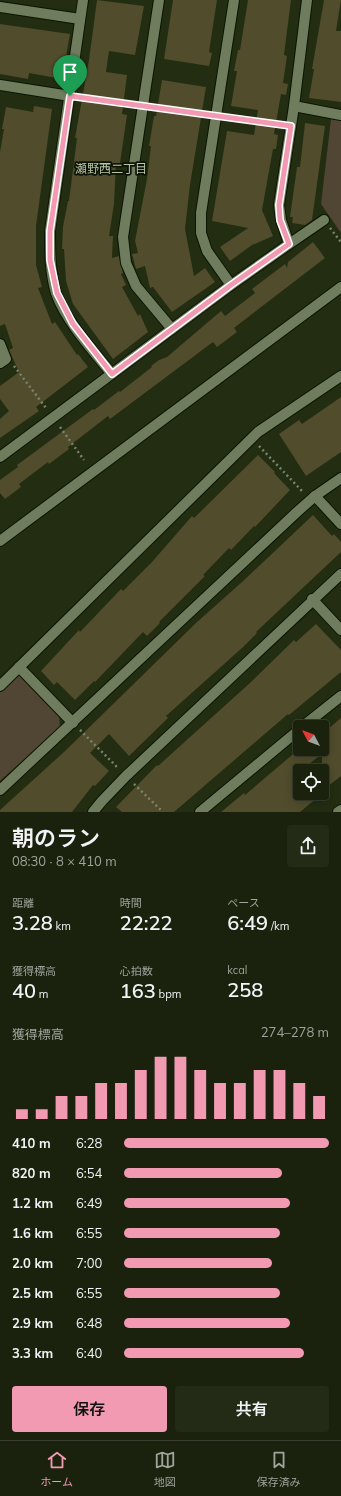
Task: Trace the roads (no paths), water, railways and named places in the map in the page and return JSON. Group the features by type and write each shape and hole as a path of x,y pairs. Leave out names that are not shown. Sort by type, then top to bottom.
{"street":[{"path":"83,0 50,231 50,260 57,293 73,324 112,374"},
{"path":"159,0 123,237 126,264 136,286 172,329"},
{"path":"231,285 206,251 201,233 201,213 234,0"},
{"path":"289,244 280,220 279,205 294,106 307,0"},
{"path":"0,7 80,19"},
{"path":"0,85 70,96"},
{"path":"294,106 341,115"},
{"path":"0,457 231,285 324,220"},
{"path":"0,541 341,287"},
{"path":"0,344 3,361"},
{"path":"0,686 258,432 341,376"},
{"path":"0,790 313,498 341,478"},
{"path":"313,498 341,524"},
{"path":"93,812 102,800 126,776 312,599 341,574"},
{"path":"312,599 341,630"},
{"path":"19,667 73,723"},
{"path":"311,720 341,696"},
{"path":"200,812 293,735"}],"district":[{"name":"瀬野西二丁目","path":"111,168"}]}
